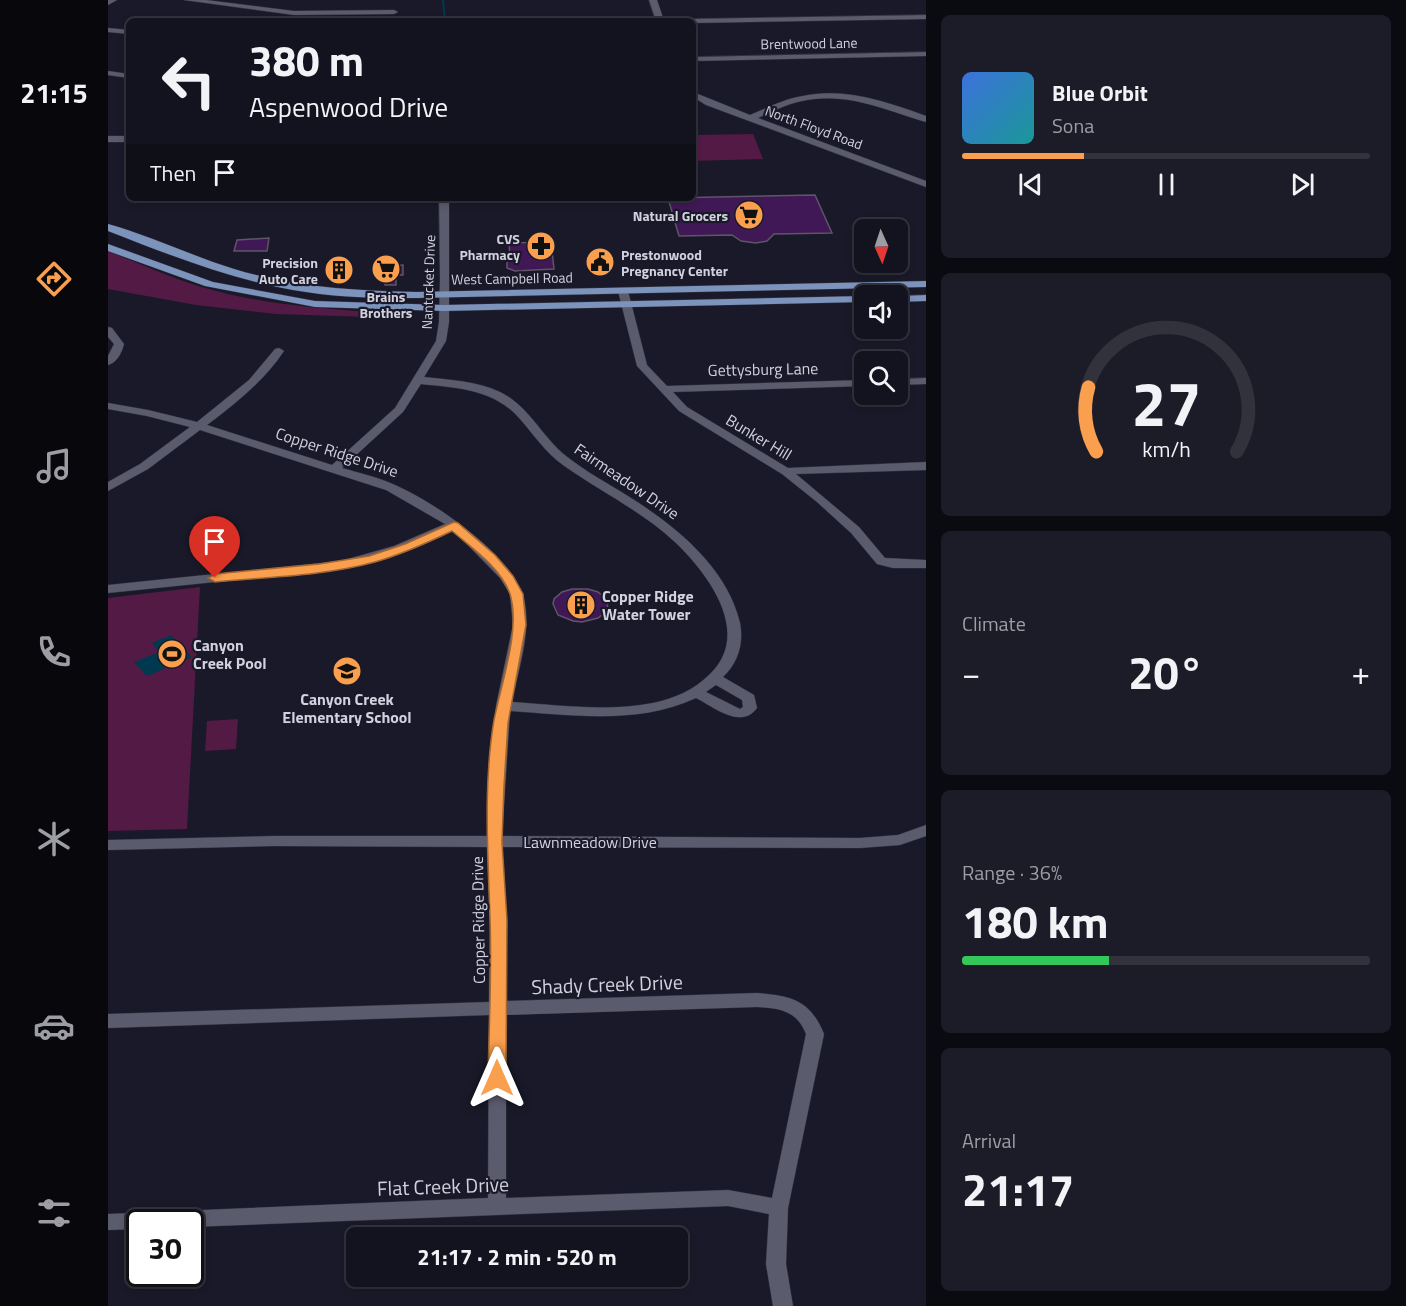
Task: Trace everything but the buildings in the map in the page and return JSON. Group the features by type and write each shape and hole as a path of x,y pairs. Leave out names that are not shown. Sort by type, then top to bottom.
{"main road":[{"name":"West Campbell Road","path":"108,228 184,256 256,278 308,289 346,293 444,295 623,291 854,291"},
{"name":"West Campbell Road","path":"108,247 179,274 240,291 315,304 444,308 854,299"},
{"path":"240,291 256,278"},
{"name":"West Campbell Road","path":"908,286 926,284"},
{"path":"908,299 926,298"}],"street":[{"path":"108,3 113,0"},
{"path":"188,0 278,11 394,12"},
{"path":"393,18 394,0"},
{"path":"653,0 659,18"},
{"path":"278,11 290,2"},
{"path":"696,21 926,16"},
{"path":"108,30 126,32"},
{"name":"Brentwood Lane","path":"696,59 926,54"},
{"path":"108,81 112,74"},
{"name":"North Floyd Road","path":"696,96 709,103 924,182"},
{"path":"751,118 793,101 829,96 866,99 926,119"},
{"path":"911,114 926,107"},
{"path":"108,139 126,139"},
{"name":"Nantucket Drive","path":"334,469 399,410 441,340 444,308 444,201"},
{"name":"Bunker Hill","path":"623,291 639,361 662,389 693,416 786,472 830,506 855,530 881,561 898,564 926,564"},
{"path":"108,330 119,344 116,353 108,362"},
{"path":"108,487 156,460 248,387 279,351"},
{"name":"Fairmeadow Drive","path":"418,380 479,388 508,401 557,456 628,502 679,539 719,585 735,629 732,655 716,679 696,693 662,705 630,710 503,706"},
{"path":"908,382 926,381"},
{"name":"Gettysburg Lane","path":"662,389 854,383"},
{"name":"Copper Ridge Drive","path":"108,406 198,426 390,487 439,514 454,525 490,558 506,576 516,594 520,625 503,706 494,842 498,920 497,1206"},
{"path":"786,472 926,466"},
{"path":"108,589 342,565 409,547 454,525"},
{"path":"696,693 728,711 738,714 745,713 750,708 749,698 716,679"},
{"name":"Lawnmeadow Drive","path":"108,845 273,841 860,843 900,840 926,830"},
{"name":"Shady Creek Drive","path":"108,1021 757,1000 780,1001 795,1006 806,1013 815,1034 779,1208 776,1264 783,1306"},
{"name":"Flat Creek Drive","path":"108,1222 704,1198 728,1198 779,1208"}],"shaded area":[{"path":"753,134 763,159 696,161 696,135"},
{"path":"108,251 175,278 219,292 283,304 370,312 370,317 276,314 196,305 108,289"},
{"path":"200,587 187,829 108,831 108,598"},
{"path":"238,719 236,749 205,751 207,721"}],"water":[{"name":"Canyon Creek Pool","path":"171,635 192,657 147,676 134,662 159,652 152,643"}],"waterway":[{"path":"443,0 445,18"}],"place":[{"name":"Natural Grocers","path":"749,215"},
{"name":"CVS Pharmacy","path":"541,246"},
{"name":"Prestonwood Pregnancy Center","path":"600,262"},
{"name":"Brains Brothers","path":"386,269"},
{"name":"Precision Auto Care","path":"339,270"},
{"name":"Copper Ridge Water Tower","path":"581,605"},
{"name":"Canyon Creek Pool","path":"172,654"},
{"name":"Canyon Creek Elementary School","path":"347,671"}],"route":[{"path":"215,578 319,568 371,559 409,547 454,525 506,576 516,594 520,625 503,706 496,786 494,842 498,920 497,1078"}]}
